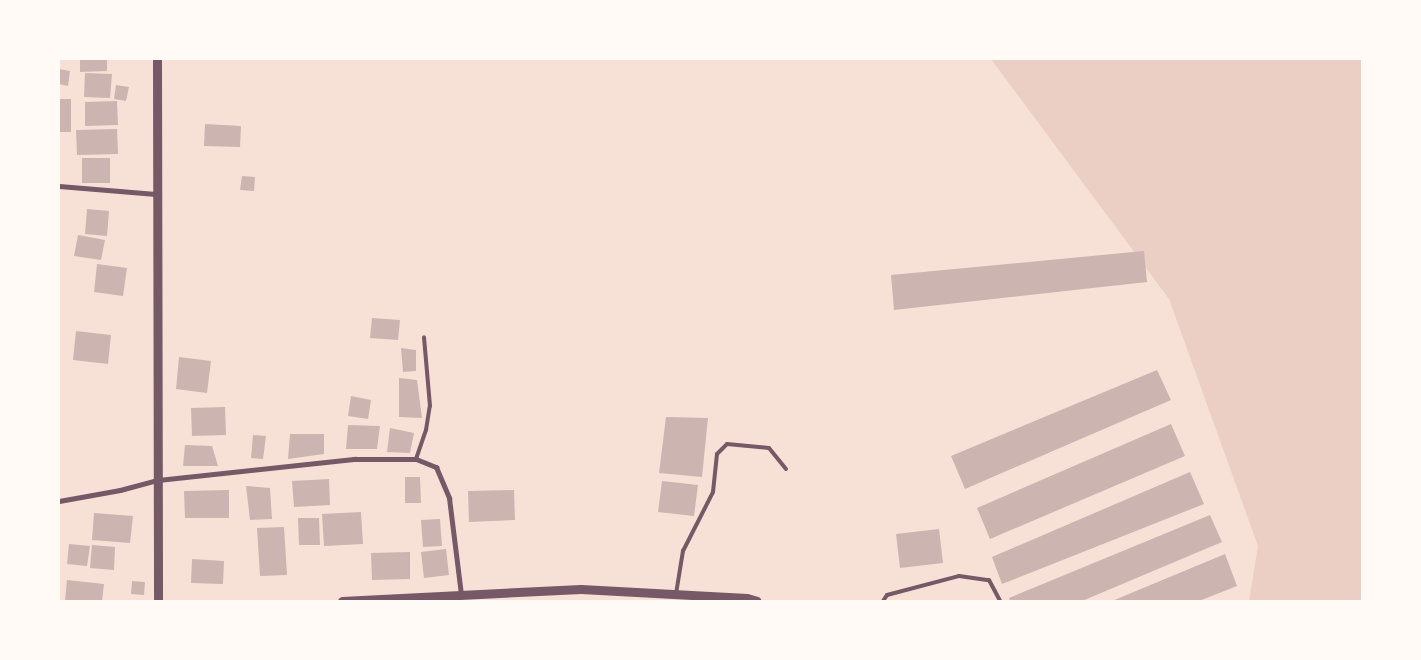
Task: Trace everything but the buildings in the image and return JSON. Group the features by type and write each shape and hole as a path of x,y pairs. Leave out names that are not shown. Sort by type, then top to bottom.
{"street":[{"path":"157,59 158,601"},
{"path":"59,186 156,194"},
{"path":"59,501 120,490 158,480 356,459 416,459 436,468 449,498 461,596"},
{"path":"342,601 581,589 747,598 757,601"}],"lane":[{"path":"416,459 426,430 430,406 424,337"},
{"path":"676,594 683,551 713,492 717,454 727,444 769,448 786,469"},
{"path":"883,601 887,595 959,576 989,580 1000,601"}],"shaded area":[{"path":"991,59 1362,59 1362,601 1249,601 1258,546 1169,299"}]}
